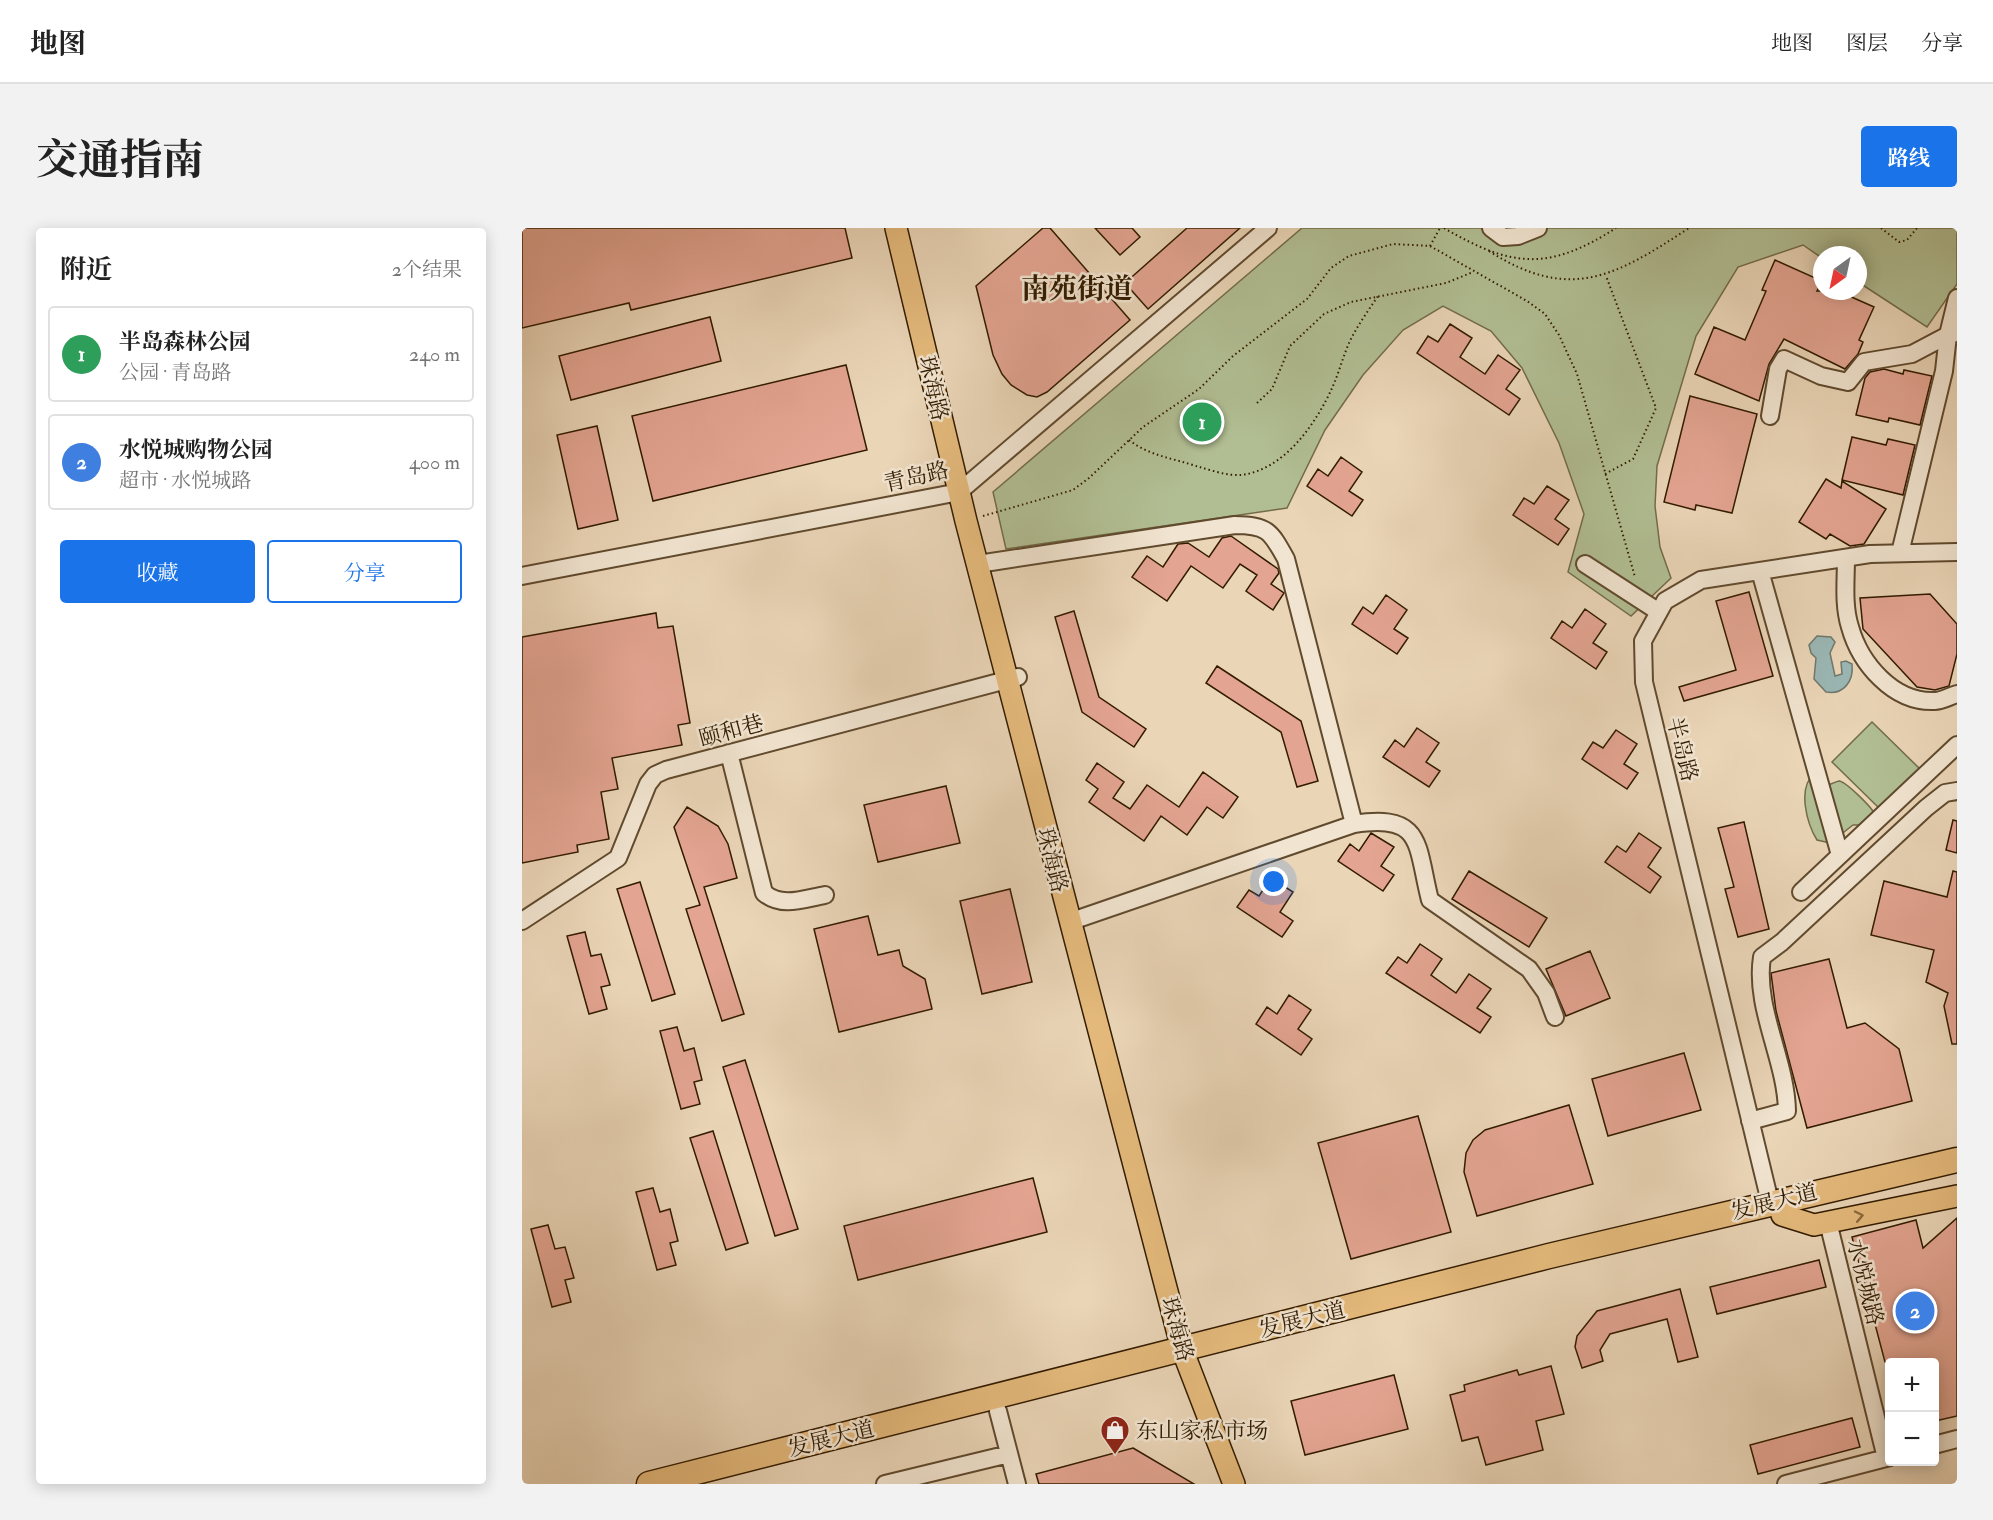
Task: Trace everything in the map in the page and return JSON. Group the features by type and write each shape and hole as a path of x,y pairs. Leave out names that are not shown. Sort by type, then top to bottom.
{"highway":[{"name":"发展大道","path":"649,1484 686,1479 1955,1163"},
{"name":"发展大道","path":"711,1484 998,1411 1188,1355"}],"main road":[{"name":"珠海路","path":"896,228 1073,920 1188,1355 1234,1484"},
{"name":"珠海路","path":"911,228 964,488 978,518 983,563"},
{"path":"1776,1208 1814,1225 1957,1196"},
{"name":"珠海路","path":"1188,1355 1241,1484"}],"street":[{"name":"青岛路","path":"522,576 964,488 1268,228"},
{"path":"1491,228 1503,237 1518,236 1538,228"},
{"path":"1900,553 1944,371 1957,298"},
{"path":"1770,416 1778,369 1784,359 1821,376 1848,382 1864,362 1912,354 1952,334"},
{"path":"983,563 1235,525 1258,525 1272,534 1286,559 1354,824"},
{"name":"半岛路","path":"1776,1208 1750,1121 1644,682 1643,641 1665,601 1701,580 1846,558 1900,553 1957,552"},
{"path":"1846,558 1846,599 1850,626 1860,653 1880,680 1905,696 1935,702 1957,694"},
{"path":"1585,564 1659,612"},
{"path":"1760,571 1840,855"},
{"name":"颐和巷","path":"522,921 612,865 618,858 648,784 655,775 729,753 1013,679"},
{"path":"1801,892 1957,745"},
{"path":"729,753 764,893 774,901 790,902 825,895"},
{"path":"1750,1121 1787,1110 1787,1090 1759,978 1762,957 1782,942 1926,808 1945,793 1957,791"},
{"path":"1073,920 1354,824 1373,821 1401,824 1418,847 1430,900 1529,969 1546,993 1555,1017"},
{"name":"水悦城路","path":"1828,1222 1885,1445"},
{"path":"998,1411 1017,1484"},
{"path":"1939,1444 1957,1439"},
{"path":"885,1484 1009,1454"},
{"path":"1786,1484 1885,1458"}],"path":[{"path":"1430,246 1440,228"},
{"path":"1489,252 1520,270 1549,277 1576,279 1606,276 1646,255 1689,228"},
{"path":"1881,228 1899,242 1907,240 1917,228"},
{"path":"978,518 1073,490 1165,410 1198,389 1233,356 1307,299 1331,268 1349,256 1393,244 1430,246 1527,301 1545,314 1559,335 1576,374 1641,600"},
{"path":"1257,403 1272,389 1290,346 1324,314 1351,302 1446,283 1473,272"},
{"path":"1605,474 1633,459 1644,441 1656,408 1606,276"},
{"path":"1129,440 1149,453 1164,459 1240,475 1260,470 1277,460 1310,427 1333,386 1349,344 1378,296"}],"green space":[{"path":"1302,228 1957,228 1957,284 1927,327 1867,288 1867,246 1813,246 1813,252 1803,245 1738,267 1696,336 1657,466 1655,506 1660,547 1671,578 1631,616 1568,572 1584,514 1559,443 1522,368 1491,331 1443,306 1403,330 1363,375 1325,430 1287,508 1006,549 993,492"},
{"path":"1872,722 1920,769 1880,809 1832,762"},
{"path":"1814,774 1825,786 1842,782 1864,801 1875,815 1862,825 1853,825 1830,843 1817,840 1805,806 1806,788"}],"water":[{"path":"1817,636 1831,637 1835,642 1830,653 1835,676 1842,674 1841,662 1846,661 1852,664 1849,682 1838,691 1826,692 1814,679 1816,658 1811,653 1809,645"}],"building":[{"path":"522,228 845,228 852,258 631,310 629,303 522,328"},
{"path":"1043,228 1050,228 1130,320 1047,392 1037,397 1027,395 1011,385 1002,374 993,355 976,286"},
{"path":"1095,228 1132,228 1140,237 1120,255"},
{"path":"1187,228 1240,228 1148,309 1125,283"},
{"path":"1775,260 1813,277 1813,300 1858,300 1874,307 1859,340 1863,342 1858,354 1845,369 1784,339 1769,364 1759,401 1695,374 1714,327 1745,340 1766,291 1762,290"},
{"path":"710,317 721,361 571,400 559,356"},
{"path":"1450,324 1472,338 1460,357 1485,374 1498,355 1520,370 1506,389 1520,399 1509,415 1417,353 1428,336 1438,342"},
{"path":"846,365 867,450 653,501 632,416"},
{"path":"1884,369 1903,374 1904,370 1932,376 1920,425 1889,418 1888,422 1856,415 1865,378 1870,372"},
{"path":"1690,396 1757,414 1732,513 1696,505 1695,510 1664,502"},
{"path":"597,426 618,520 578,529 557,435"},
{"path":"1852,437 1886,445 1888,439 1915,445 1903,495 1842,480"},
{"path":"1341,457 1362,472 1349,491 1363,500 1352,516 1307,486 1318,469 1328,476"},
{"path":"1826,479 1841,488 1842,481 1886,509 1864,544 1850,546 1830,534 1826,539 1799,522"},
{"path":"1547,486 1569,500 1555,519 1569,529 1558,545 1513,515 1524,498 1534,504"},
{"path":"1231,536 1278,569 1279,573 1271,584 1284,593 1273,610 1246,591 1257,575 1240,564 1223,588 1191,566 1167,601 1132,577 1147,556 1163,567 1178,544 1188,543 1209,557 1222,538"},
{"path":"1749,592 1773,676 1684,701 1679,687 1736,670 1716,601"},
{"path":"1930,594 1957,624 1957,654 1949,686 1935,690 1917,687 1863,629 1860,598"},
{"path":"1386,595 1407,610 1394,629 1408,638 1397,654 1352,624 1363,607 1373,614"},
{"path":"1585,609 1606,624 1593,643 1607,652 1596,669 1551,638 1562,621 1572,628"},
{"path":"1074,611 1099,697 1146,729 1134,747 1082,712 1055,617"},
{"path":"656,613 658,628 673,626 690,723 678,725 682,745 612,758 618,789 601,792 609,839 577,845 578,852 522,863 522,637"},
{"path":"1217,666 1301,721 1318,781 1297,787 1281,732 1206,683"},
{"path":"1417,728 1439,743 1426,762 1440,771 1429,787 1383,757 1395,740 1404,747"},
{"path":"1616,730 1637,744 1624,764 1638,773 1627,789 1582,759 1593,742 1603,748"},
{"path":"1097,763 1124,782 1113,798 1130,809 1147,785 1179,807 1203,772 1238,797 1223,818 1207,807 1187,835 1161,816 1144,841 1089,802 1098,789 1086,780"},
{"path":"946,786 960,843 878,862 864,805"},
{"path":"687,807 718,826 728,844 737,878 704,887 744,1014 722,1021 686,909 700,905 674,827"},
{"path":"1953,820 1957,821 1957,853 1946,850"},
{"path":"1744,822 1769,929 1738,937 1725,889 1734,887 1718,828"},
{"path":"1371,833 1394,847 1381,866 1394,875 1383,891 1338,861 1350,844 1359,851"},
{"path":"1639,833 1661,848 1648,867 1661,877 1650,893 1605,862 1617,846 1626,852"},
{"path":"1469,871 1547,918 1529,947 1452,899"},
{"path":"1953,871 1957,872 1957,1044 1952,1044 1944,1006 1948,993 1926,982 1934,950 1871,935 1884,881 1947,897"},
{"path":"1271,878 1293,892 1280,912 1293,921 1282,937 1237,907 1249,890 1259,896"},
{"path":"640,882 675,994 652,1001 617,889"},
{"path":"1010,889 1032,982 982,994 960,901"},
{"path":"868,916 878,955 899,950 903,966 925,979 932,1009 839,1032 814,929"},
{"path":"585,932 591,956 601,954 610,985 601,987 607,1009 589,1014 567,936"},
{"path":"1420,944 1442,959 1431,975 1456,993 1469,974 1491,989 1477,1008 1491,1017 1480,1033 1386,973 1398,957 1407,963"},
{"path":"1590,951 1610,998 1566,1016 1546,969"},
{"path":"1829,959 1847,1028 1865,1023 1899,1049 1912,1101 1807,1128 1776,1011 1771,973"},
{"path":"1289,995 1311,1010 1298,1029 1312,1039 1301,1055 1256,1024 1267,1007 1277,1014"},
{"path":"677,1027 684,1051 694,1048 702,1080 694,1082 700,1104 681,1109 660,1031"},
{"path":"1684,1053 1701,1110 1608,1136 1592,1079"},
{"path":"745,1060 798,1229 775,1236 723,1067"},
{"path":"1569,1105 1593,1184 1477,1216 1464,1172 1466,1153 1473,1140 1485,1130"},
{"path":"1418,1116 1451,1232 1351,1259 1318,1143"},
{"path":"713,1131 748,1243 726,1250 690,1138"},
{"path":"1033,1178 1047,1232 858,1280 844,1226"},
{"path":"653,1188 660,1212 670,1209 678,1241 670,1243 676,1265 657,1270 636,1192"},
{"path":"1957,1218 1957,1416 1939,1420 1939,1358 1885,1358 1885,1362 1852,1237 1916,1220 1923,1248"},
{"path":"548,1225 555,1249 565,1247 574,1278 565,1280 571,1302 552,1307 531,1229"},
{"path":"1819,1260 1826,1287 1717,1314 1710,1287"},
{"path":"1680,1289 1698,1357 1678,1362 1667,1319 1610,1334 1600,1350 1603,1361 1582,1368 1575,1347 1577,1336 1597,1311"},
{"path":"1551,1366 1564,1414 1536,1421 1543,1450 1486,1465 1478,1437 1462,1441 1450,1395 1465,1391 1464,1385 1517,1370 1519,1375"},
{"path":"1394,1375 1408,1429 1305,1455 1291,1401"},
{"path":"1852,1418 1860,1447 1758,1474 1750,1445"},
{"path":"1133,1448 1194,1484 1039,1484 1036,1474"}],"place":[{"name":"半岛森林公园","path":"1202,422"},
{"name":"水悦城购物公园","path":"1915,1311"},
{"name":"东山家私市场","path":"1115,1456"}],"district":[{"name":"南苑街道","path":"1077,288"}]}
